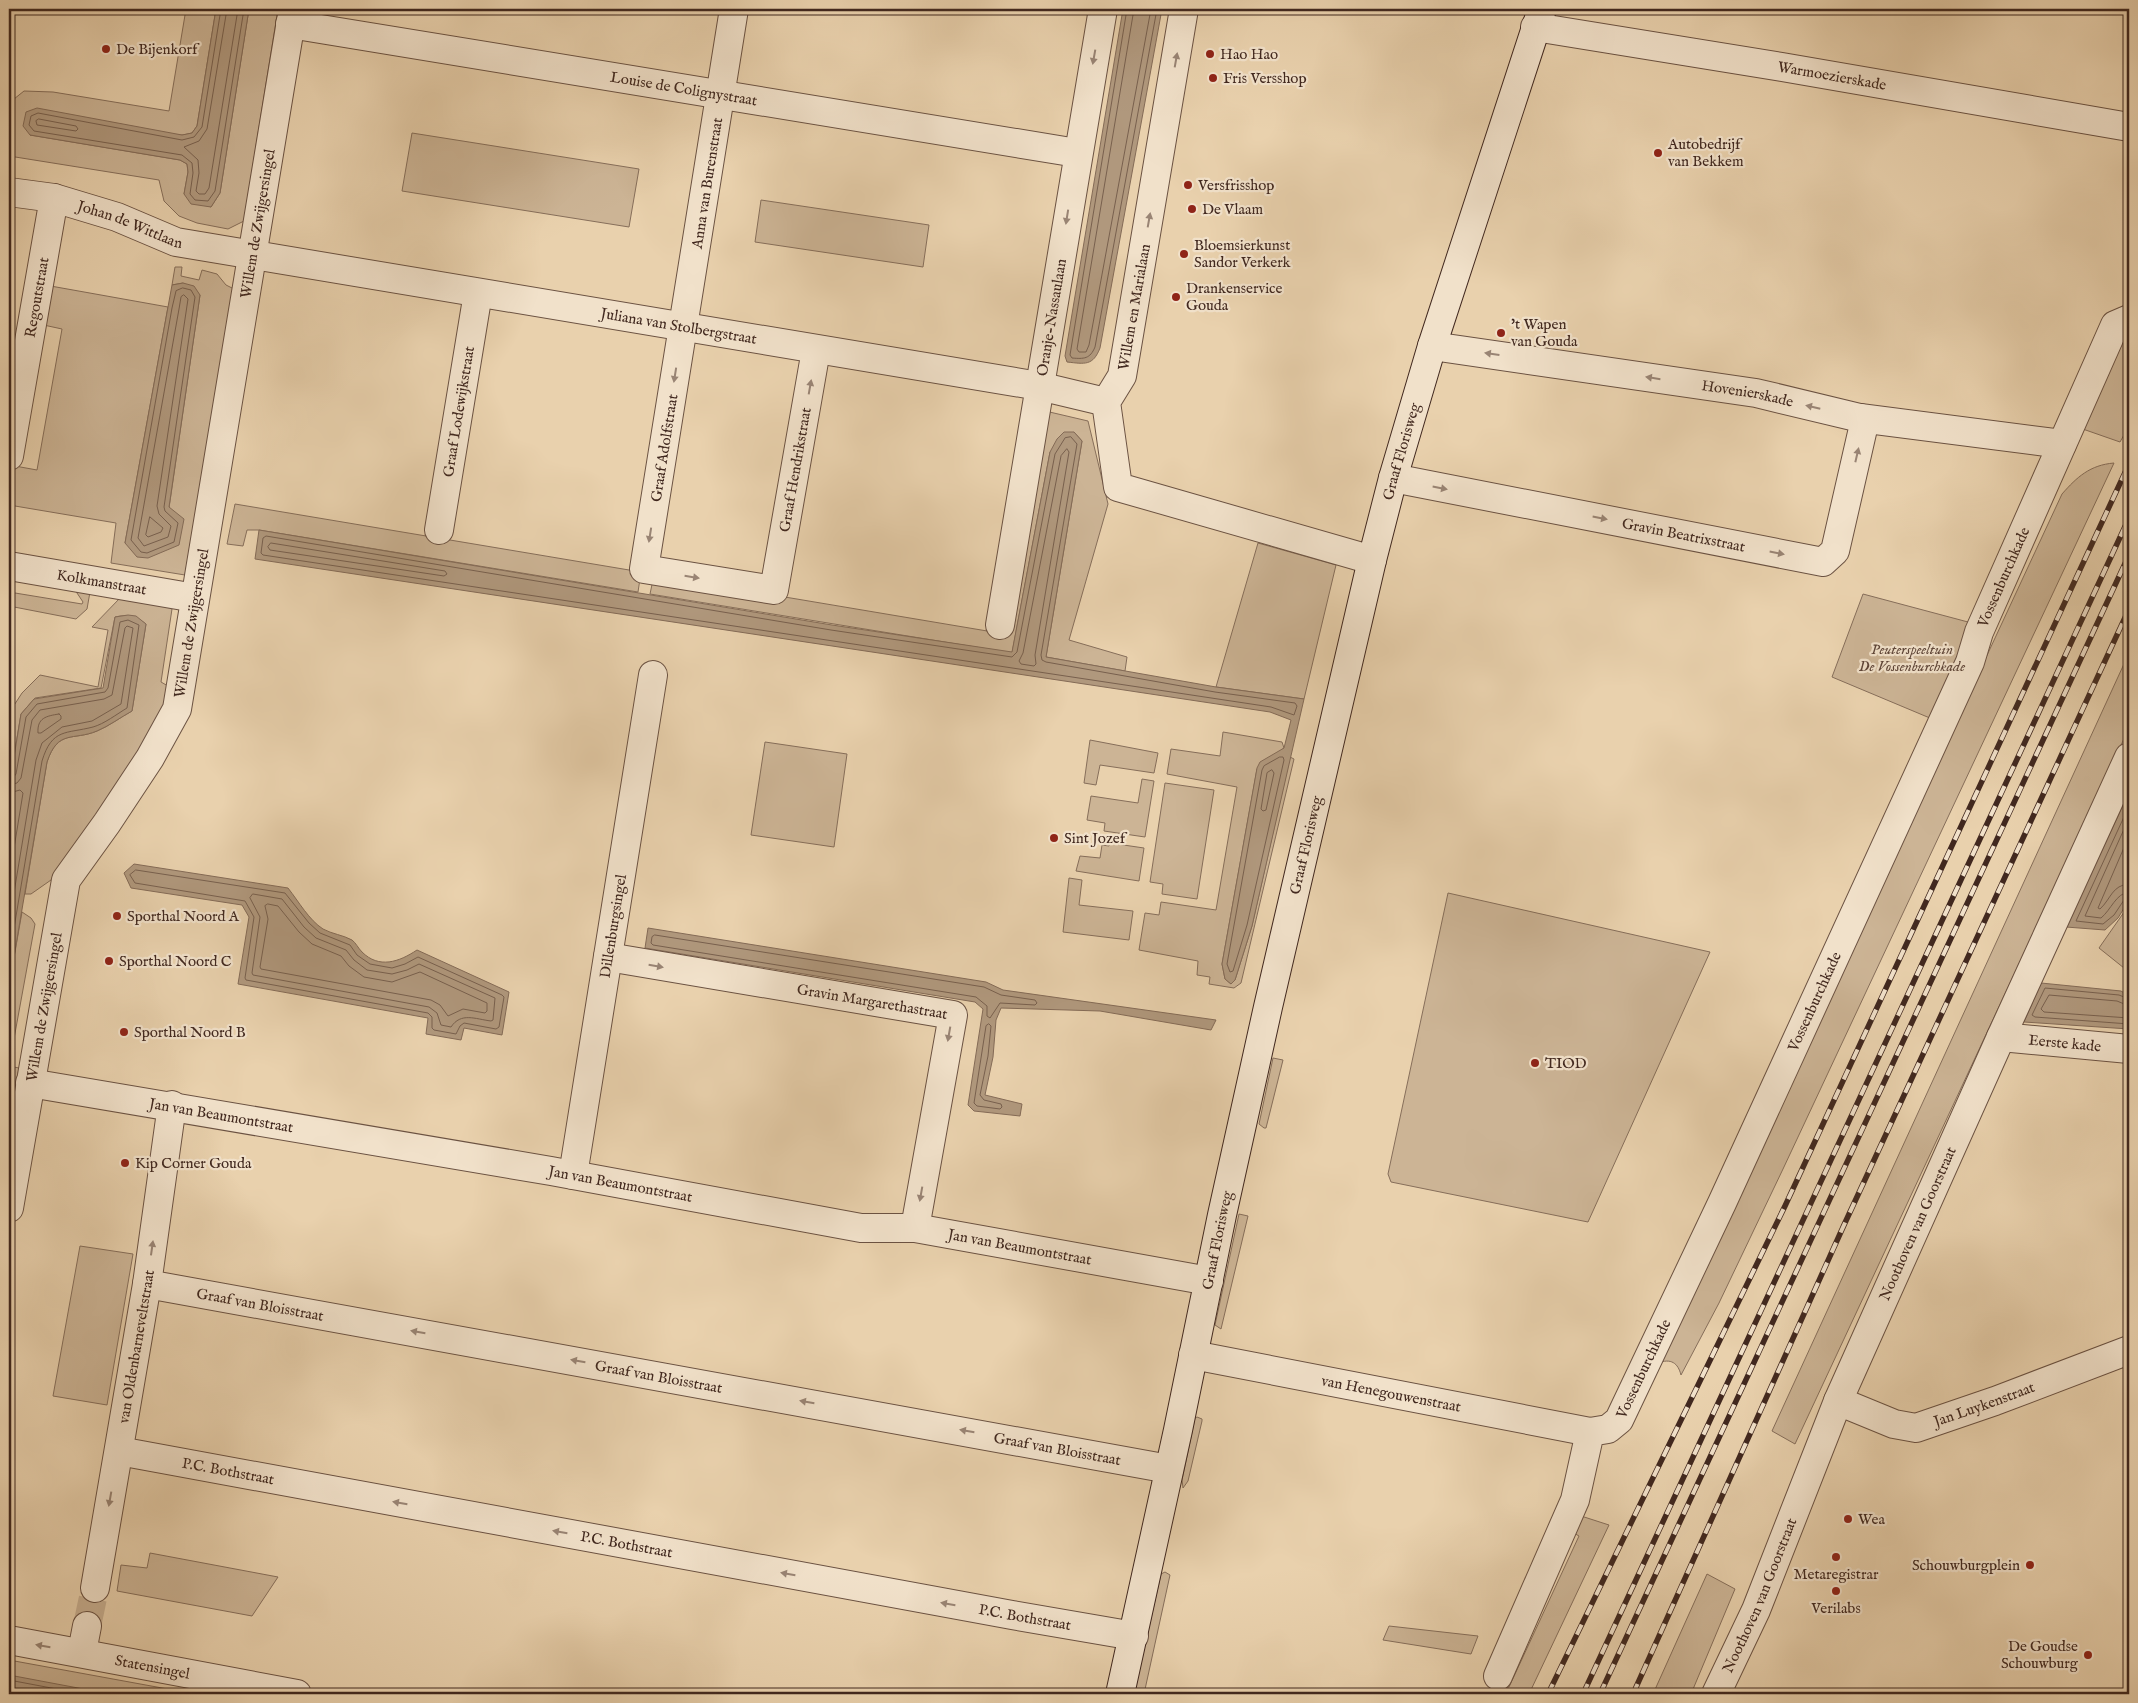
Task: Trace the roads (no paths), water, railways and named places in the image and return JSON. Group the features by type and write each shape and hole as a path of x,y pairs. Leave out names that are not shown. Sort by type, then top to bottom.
{"street":[{"name":"Anna van Burenstraat","path":"683,327 734,9"},
{"name":"Oranje-Nassaulaan","path":"1000,625 1102,9"},
{"name":"Willem en Marialaan","path":"1106,402 1122,376 1184,9"},
{"name":"Louise de Colignystraat","path":"292,16 721,94 1077,153"},
{"name":"Willem de Zwijgersingel","path":"9,1208 66,880 150,758 178,709 251,254 292,16"},
{"name":"Warmoezierskade","path":"1538,18 1782,67 2129,127"},
{"name":"Graaf Florisweg","path":"1120,1694 1268,1007 1392,478 1432,346 1538,18"},
{"name":"Johan de Wittlaan","path":"9,192 54,198 118,217 176,242 251,254"},
{"name":"Regoutstraat","path":"9,456 54,198"},
{"name":"Juliana van Stolbergstraat","path":"251,254 1039,386 1106,402"},
{"name":"Graaf Lodewijkstraat","path":"439,530 478,293"},
{"name":"Vossenburchkade","path":"1590,1432 1608,1429 1619,1420 1722,1202 1970,662 1979,632 2115,325 2129,319"},
{"name":"Graaf Adolfstraat","path":"683,327 644,569 774,590"},
{"name":"Hovenierskade","path":"1432,346 1756,393 1860,418 2062,444"},
{"name":"Graaf Hendrikstraat","path":"774,590 816,350"},
{"path":"1106,402 1118,487 1372,560"},
{"name":"Gravin Beatrixstraat","path":"1392,478 1824,562 1836,551 1864,424 1860,418"},
{"name":"Kolkmanstraat","path":"9,566 195,598"},
{"name":"Dillenburgsingel","path":"573,1175 653,675"},
{"name":"Noothoven van Goorstraat","path":"1716,1694 1756,1610 1838,1401 2001,1037 2126,772"},
{"name":"Gravin Margarethastraat","path":"608,957 953,1016 915,1228"},
{"name":"Eerste kade","path":"2001,1037 2129,1048"},
{"name":"Jan van Beaumontstraat","path":"30,1083 172,1105 573,1175 861,1228 915,1228 1209,1281"},
{"name":"van Oldenbarneveltstraat","path":"95,1588 147,1284 172,1105"},
{"name":"Graaf van Bloisstraat","path":"147,1284 1169,1469"},
{"name":"Jan Luykenstraat","path":"1838,1401 1894,1424 1916,1428 2129,1350"},
{"name":"van Henegouwenstraat","path":"1193,1355 1590,1432"},
{"path":"1498,1676 1576,1500 1590,1432"},
{"name":"P.C. Bothstraat","path":"119,1451 1012,1616 1134,1636"},
{"path":"82,1652 88,1626"},
{"name":"Statensingel","path":"9,1640 82,1652 297,1694"}],"water":[{"path":"216,9 249,9 220,193 211,207 191,204 184,194 188,172 187,164 180,160 30,135 23,126 26,112 37,108 182,135 192,133 197,126"},
{"path":"1123,9 1162,9 1100,348 1091,361 1067,362 1065,356"},
{"path":"183,283 194,286 200,295 169,507 184,519 179,545 148,558 137,557 125,543 172,285"},
{"path":"1064,432 1074,432 1082,441 1046,657 1216,687 1304,699 1252,926 1235,980 1231,984 1225,979 1222,964 1257,768 1260,762 1284,748 1291,720 1270,712 255,559 259,530 832,625 1012,652 1050,452 1057,439"},
{"path":"136,616 146,624 132,711 97,731 61,740 51,752 47,762 9,986 9,788 21,714 34,699 103,688 115,617"},
{"path":"2125,801 2129,801 2129,900 2118,918 2105,930 2066,927"},
{"path":"134,864 288,888 318,925 326,931 352,940 362,952 375,961 389,962 403,958 417,950 509,992 502,1035 464,1028 461,1040 426,1034 428,1018 238,984 249,917 242,905 131,888 124,873"},
{"path":"648,928 986,982 1003,990 1216,1020 1211,1030 1100,1011 1001,1008 996,1020 993,1057 985,1095 1022,1104 1020,1116 974,1111 968,1105 983,1009 975,1002 645,948"},
{"path":"2041,983 2121,991 2129,996 2129,1029 2024,1022"},
{"path":"9,1675 110,1694 9,1694"}],"tunnel":[{"path":"87,1626 95,1588"}],"railway":[{"path":"1548,1694 1785,1206 2129,464"},
{"path":"1583,1694 2129,518"},
{"path":"1600,1694 2129,555"},
{"path":"1633,1694 1844,1225 2129,609"}],"place":[{"name":"De Bijenkorf","path":"106,49"},
{"name":"Hao Hao","path":"1210,54"},
{"name":"Fris Versshop","path":"1213,78"},
{"name":"Autobedrijf van Bekkem","path":"1658,153"},
{"name":"Versfrisshop","path":"1188,185"},
{"name":"De Vlaam","path":"1192,209"},
{"name":"Bloemsierkunst Sandor Verkerk","path":"1184,254"},
{"name":"Drankenservice Gouda","path":"1176,297"},
{"name":"'t Wapen van Gouda","path":"1501,333"},
{"name":"Sint Jozef","path":"1054,838"},
{"name":"Sporthal Noord A","path":"117,916"},
{"name":"Sporthal Noord C","path":"109,961"},
{"name":"Sporthal Noord B","path":"124,1032"},
{"name":"TIOD","path":"1535,1063"},
{"name":"Kip Corner Gouda","path":"125,1163"},
{"name":"Wea","path":"1848,1519"},
{"name":"Metaregistrar","path":"1836,1557"},
{"name":"Schouwburgplein","path":"2030,1565"},
{"name":"Verilabs","path":"1836,1591"},
{"name":"De Goudse Schouwburg","path":"2088,1655"}],"park label":[{"name":"Peuterspeeltuin De Vossenburchkade","path":"1912,658"}]}
